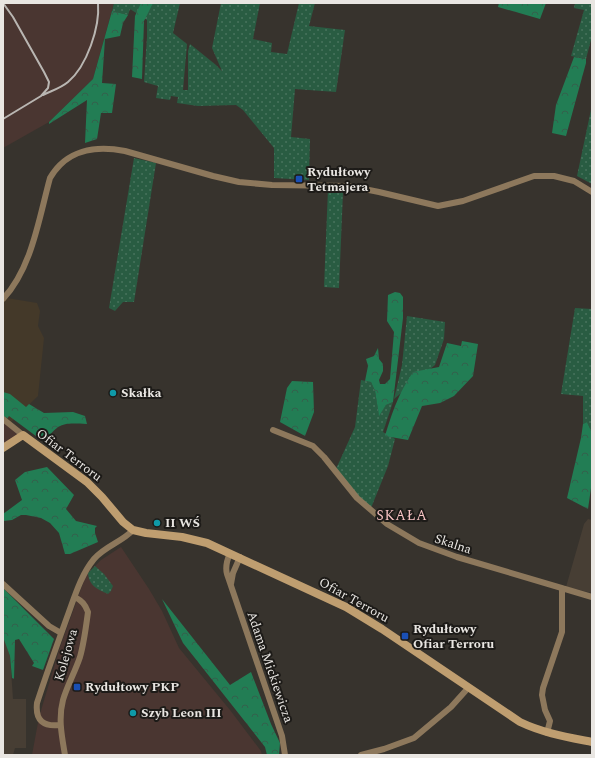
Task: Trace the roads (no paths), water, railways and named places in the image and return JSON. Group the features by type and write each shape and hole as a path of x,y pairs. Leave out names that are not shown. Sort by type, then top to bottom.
{"street":[{"path":"3,300 18,278 27,260 50,178 63,161 83,151 97,148 112,148 125,151 212,176 239,182 272,185 349,186 434,205 463,201 534,176 554,176 574,181 592,192"},
{"path":"3,419 23,435"},
{"name":"Skalna","path":"273,430 313,446 324,457 357,498 387,524 425,546 592,597"},
{"name":"Ofiar Terroru","path":"3,448 23,435 90,484 123,522 133,530 146,533 171,535 207,543 240,557 354,611 520,722 547,733 592,742"},
{"path":"60,725 52,726 45,724 39,718 36,710 75,597 88,568 95,558 107,547 127,536 133,530"},
{"name":"Adama Mickiewicza","path":"230,553 226,570 282,736 285,755"},
{"path":"231,587 233,573 240,557"},
{"path":"3,584 49,626 62,633"},
{"path":"547,733 550,721 545,710 542,695 562,632 562,588"},
{"name":"Kolejowa","path":"65,755 60,725 63,700 80,656 88,612 86,605 75,597"},
{"path":"361,755 384,752 414,738 451,707 468,687"}],"railway":[{"path":"3,3 13,17 49,82 48,88 41,96 3,119"},
{"path":"43,95 68,82 81,66 91,46 97,23 98,3"}],"place":[{"name":"Rydułtowy Tetmajera","path":"299,179"},
{"name":"Skałka","path":"113,393"},
{"name":"II WŚ","path":"157,523"},
{"name":"Rydułtowy Ofiar Terroru","path":"405,636"},
{"name":"Rydułtowy PKP","path":"77,687"},
{"name":"Szyb Leon III","path":"133,713"}],"district":[{"name":"SKAŁA","path":"402,515"}]}
